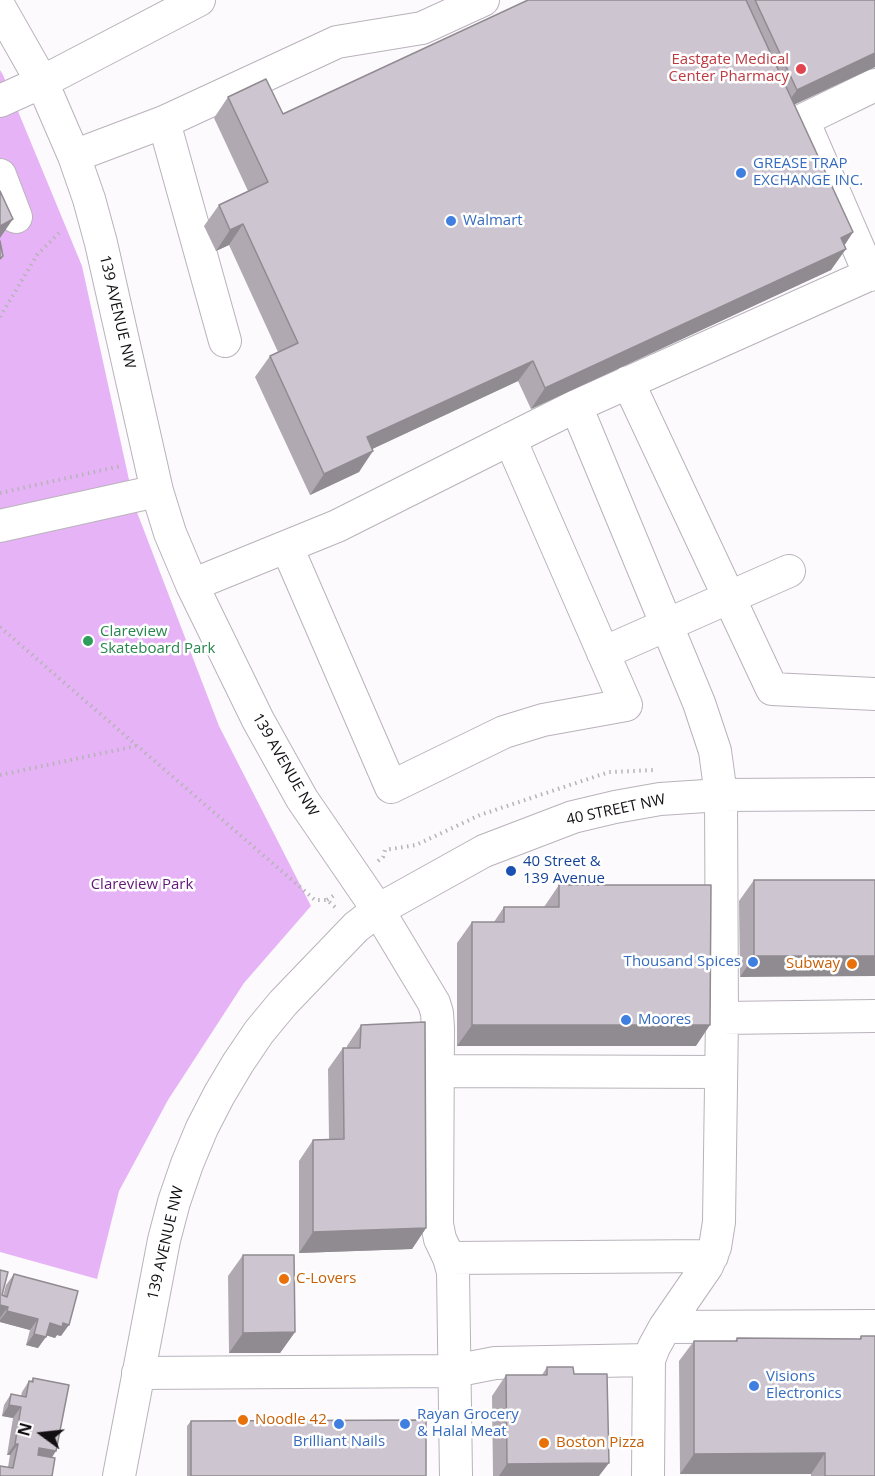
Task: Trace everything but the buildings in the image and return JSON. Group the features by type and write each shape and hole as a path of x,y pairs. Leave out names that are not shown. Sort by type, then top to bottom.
{"street":[{"path":"0,101 42,82 199,0"},
{"path":"74,156 164,122 337,42 422,28 483,0"},
{"name":"139 AVENUE NW","path":"0,8 42,82 74,156 89,199 157,491 170,533 192,585 258,720 367,919 283,1003 259,1032 238,1063 202,1128 174,1202 164,1240 119,1476"},
{"path":"192,585 337,526 576,406 872,273 803,120 875,86"},
{"path":"164,122 225,341"},
{"path":"0,175 16,217"},
{"path":"628,382 772,689 875,694"},
{"path":"576,406 699,703 715,751 721,795 722,1018 719,1222 715,1247 707,1266 664,1328 649,1360 648,1476"},
{"path":"287,547 391,787 504,732 543,720 626,705 510,439"},
{"path":"0,526 157,491"},
{"path":"603,653 789,571"},
{"name":"40 STREET NW","path":"367,919 484,851 573,817 660,799 721,795 875,794"},
{"path":"367,919 434,1003 438,1028 437,1224 440,1239 453,1272 456,1476"},
{"path":"722,1018 875,1016"},
{"path":"437,1071 721,1072"},
{"path":"449,1258 712,1256"},
{"path":"664,1328 875,1326"},
{"path":"138,1373 454,1371 495,1364 649,1360"}],"path":[{"path":"0,317 38,255 59,233"},
{"path":"0,493 121,466"},
{"path":"0,627 315,900 327,900 367,919"},
{"path":"0,776 137,746"}],"green space":[{"name":"Clareview Park","path":"0,70 82,266 135,507 219,726 311,906 244,983 168,1100 119,1191 97,1279 0,1252"}],"place":[{"name":"Eastgate Medical Center Pharmacy","path":"801,69"},
{"name":"GREASE TRAP EXCHANGE INC.","path":"741,173"},
{"name":"Walmart","path":"451,221"},
{"name":"Clareview Skateboard Park","path":"88,641"},
{"name":"40 Street & 139 Avenue","path":"511,871"},
{"name":"Thousand Spices","path":"753,962"},
{"name":"Subway","path":"852,964"},
{"name":"Moores","path":"626,1020"},
{"name":"C-Lovers","path":"284,1279"},
{"name":"Visions Electronics","path":"754,1386"},
{"name":"Noodle 42","path":"243,1420"},
{"name":"Brilliant Nails","path":"339,1424"},
{"name":"Rayan Grocery & Halal Meat","path":"405,1424"},
{"name":"Boston Pizza","path":"544,1443"}]}
